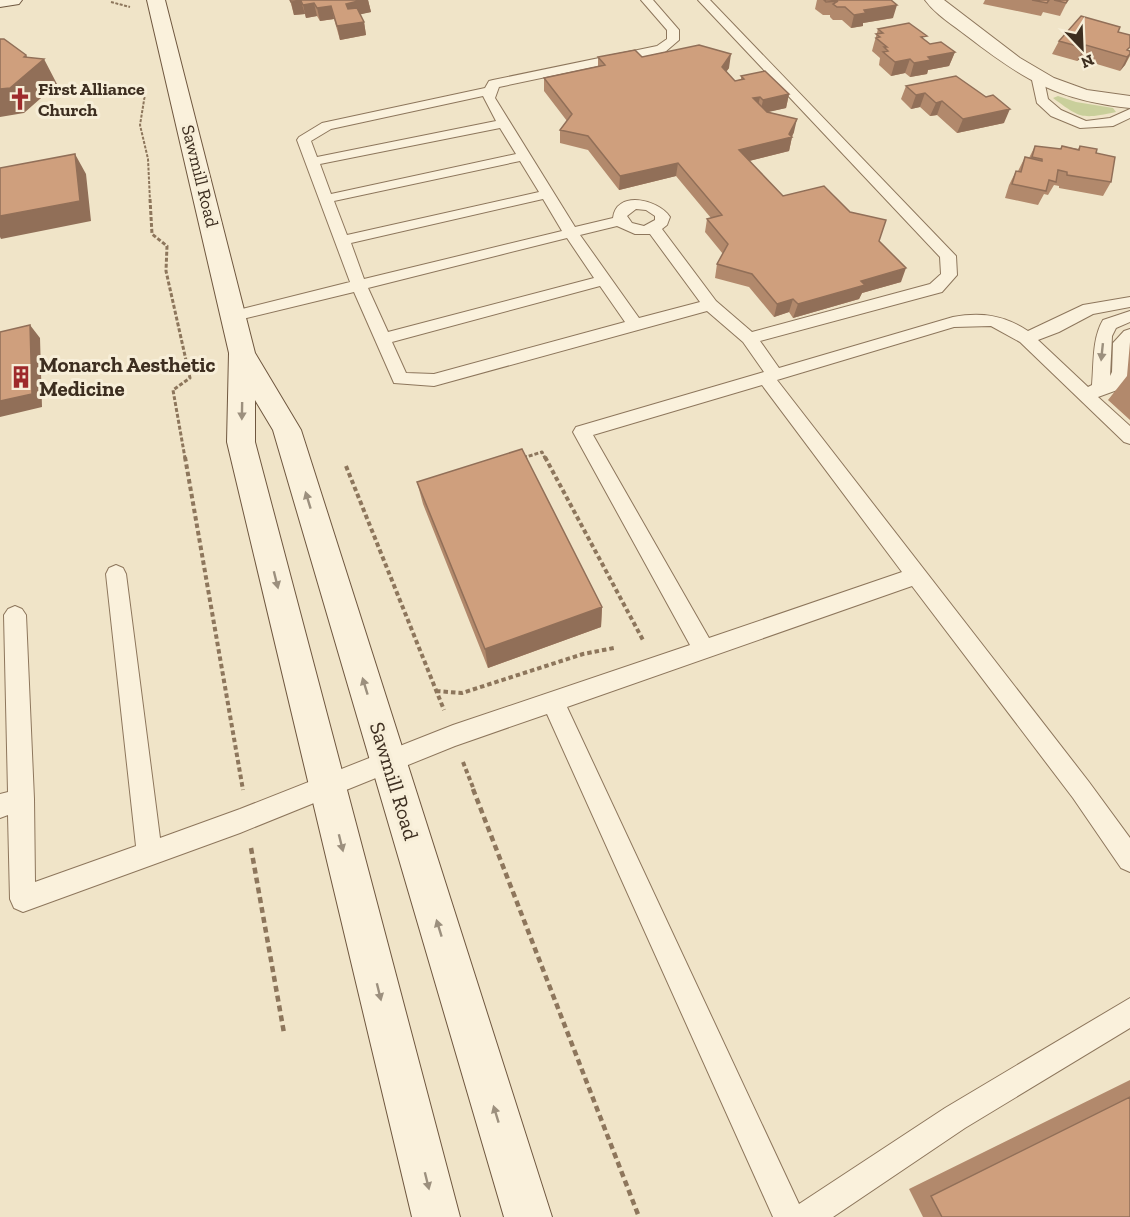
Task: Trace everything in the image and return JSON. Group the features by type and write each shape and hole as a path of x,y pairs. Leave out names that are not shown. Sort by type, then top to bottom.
{"main road":[{"path":"0,2 13,0"},
{"name":"Sawmill Road","path":"156,0 242,353 241,442 436,1217"},
{"path":"934,0 1038,80 1089,97 1130,102"},
{"name":"Sawmill Road","path":"242,353 287,430 528,1217"}],"lane":[{"path":"635,325 571,233 489,98 493,84 662,49 674,39 673,30 647,0"},
{"path":"704,0 948,256 949,275 936,288 749,338"},
{"path":"1038,80 1042,100 1056,113 1085,125 1113,122 1130,113"},
{"path":"491,91 327,126 304,140 358,286 400,379 434,380 711,305"},
{"path":"312,162 504,123"},
{"path":"326,199 524,156"},
{"path":"341,241 548,194"},
{"path":"645,205 658,209 663,217 662,222 654,229 633,230 620,221 619,215 625,208 645,205"},
{"path":"234,316 620,221"},
{"path":"654,229 711,305 749,338 770,376 916,576 1081,790 1130,859"},
{"path":"382,339 603,280"},
{"path":"1026,338 1053,328 1089,309 1130,302"},
{"path":"1093,392 1109,324 1130,316"},
{"path":"704,650 582,432 953,322 978,318 1006,324 1026,338 1093,392 1130,437"},
{"path":"1093,392 1114,385 1121,372 1121,343 1130,335"},
{"path":"116,574 149,853"},
{"path":"15,615 11,803 23,899 246,818 453,736 916,576"},
{"path":"553,702 789,1217"},
{"path":"806,1217 955,1118 1130,1012"}],"path":[{"path":"111,2 123,4 134,11"},
{"path":"147,86 140,125 148,159 152,234 167,246 166,271 190,378 173,390 284,1033"},
{"path":"519,459 542,452 644,643 634,645"},
{"path":"346,466 436,691 639,1217"},
{"path":"436,691 462,693 583,654 624,647"}],"green space":[{"path":"1058,96 1076,102 1113,108 1116,112 1082,116 1053,98"}],"building":[{"path":"290,0 362,0 346,4 348,9 357,8 364,22 337,26 331,6 317,8 314,3 303,5 301,1 291,2"},
{"path":"824,0 891,0 897,5 864,10 866,13 854,15 845,7 837,7 833,4 838,1 826,2"},
{"path":"1032,0 1049,0 1047,3"},
{"path":"1081,16 1120,27 1118,32 1130,35 1130,47 1127,50 1130,54 1127,57 1086,45 1084,48 1059,41"},
{"path":"909,23 927,36 921,37 930,44 941,42 955,52 928,57 931,60 914,63 910,59 895,62 883,52 888,51 884,47 887,47 876,38 880,37 876,34 883,33 878,29"},
{"path":"0,39 4,39 26,55 24,57 44,59 10,88 0,89"},
{"path":"699,45 731,54 722,67 735,81 744,79 741,76 765,71 789,94 763,100 760,97 753,98 767,112 797,119 789,134 792,137 739,150 783,196 824,186 850,212 886,220 879,241 906,268 861,281 865,285 798,304 793,299 777,304 752,274 717,264 728,244 707,219 722,215 678,163 620,176 588,136 560,130 572,114 544,78 605,65 598,57 635,50 642,57"},
{"path":"956,76 986,97 993,95 1010,109 963,119 942,101 936,103 925,93 916,95 906,86"},
{"path":"1035,146 1061,149 1062,146 1079,150 1080,146 1097,149 1096,153 1115,157 1111,182 1067,175 1067,172 1058,170 1056,182 1049,180 1046,191 1012,184 1016,171 1021,172 1025,157 1042,161 1042,159 1032,157"},
{"path":"75,154 80,201 0,216 0,168"},
{"path":"30,325 32,394 0,401 0,332"},
{"path":"522,449 602,607 485,649 417,482"},
{"path":"1130,1097 1130,1217 942,1217 931,1196"}],"place":[{"name":"First Alliance Church","path":"20,99"},
{"name":"Monarch Aesthetic Medicine","path":"21,377"}]}
